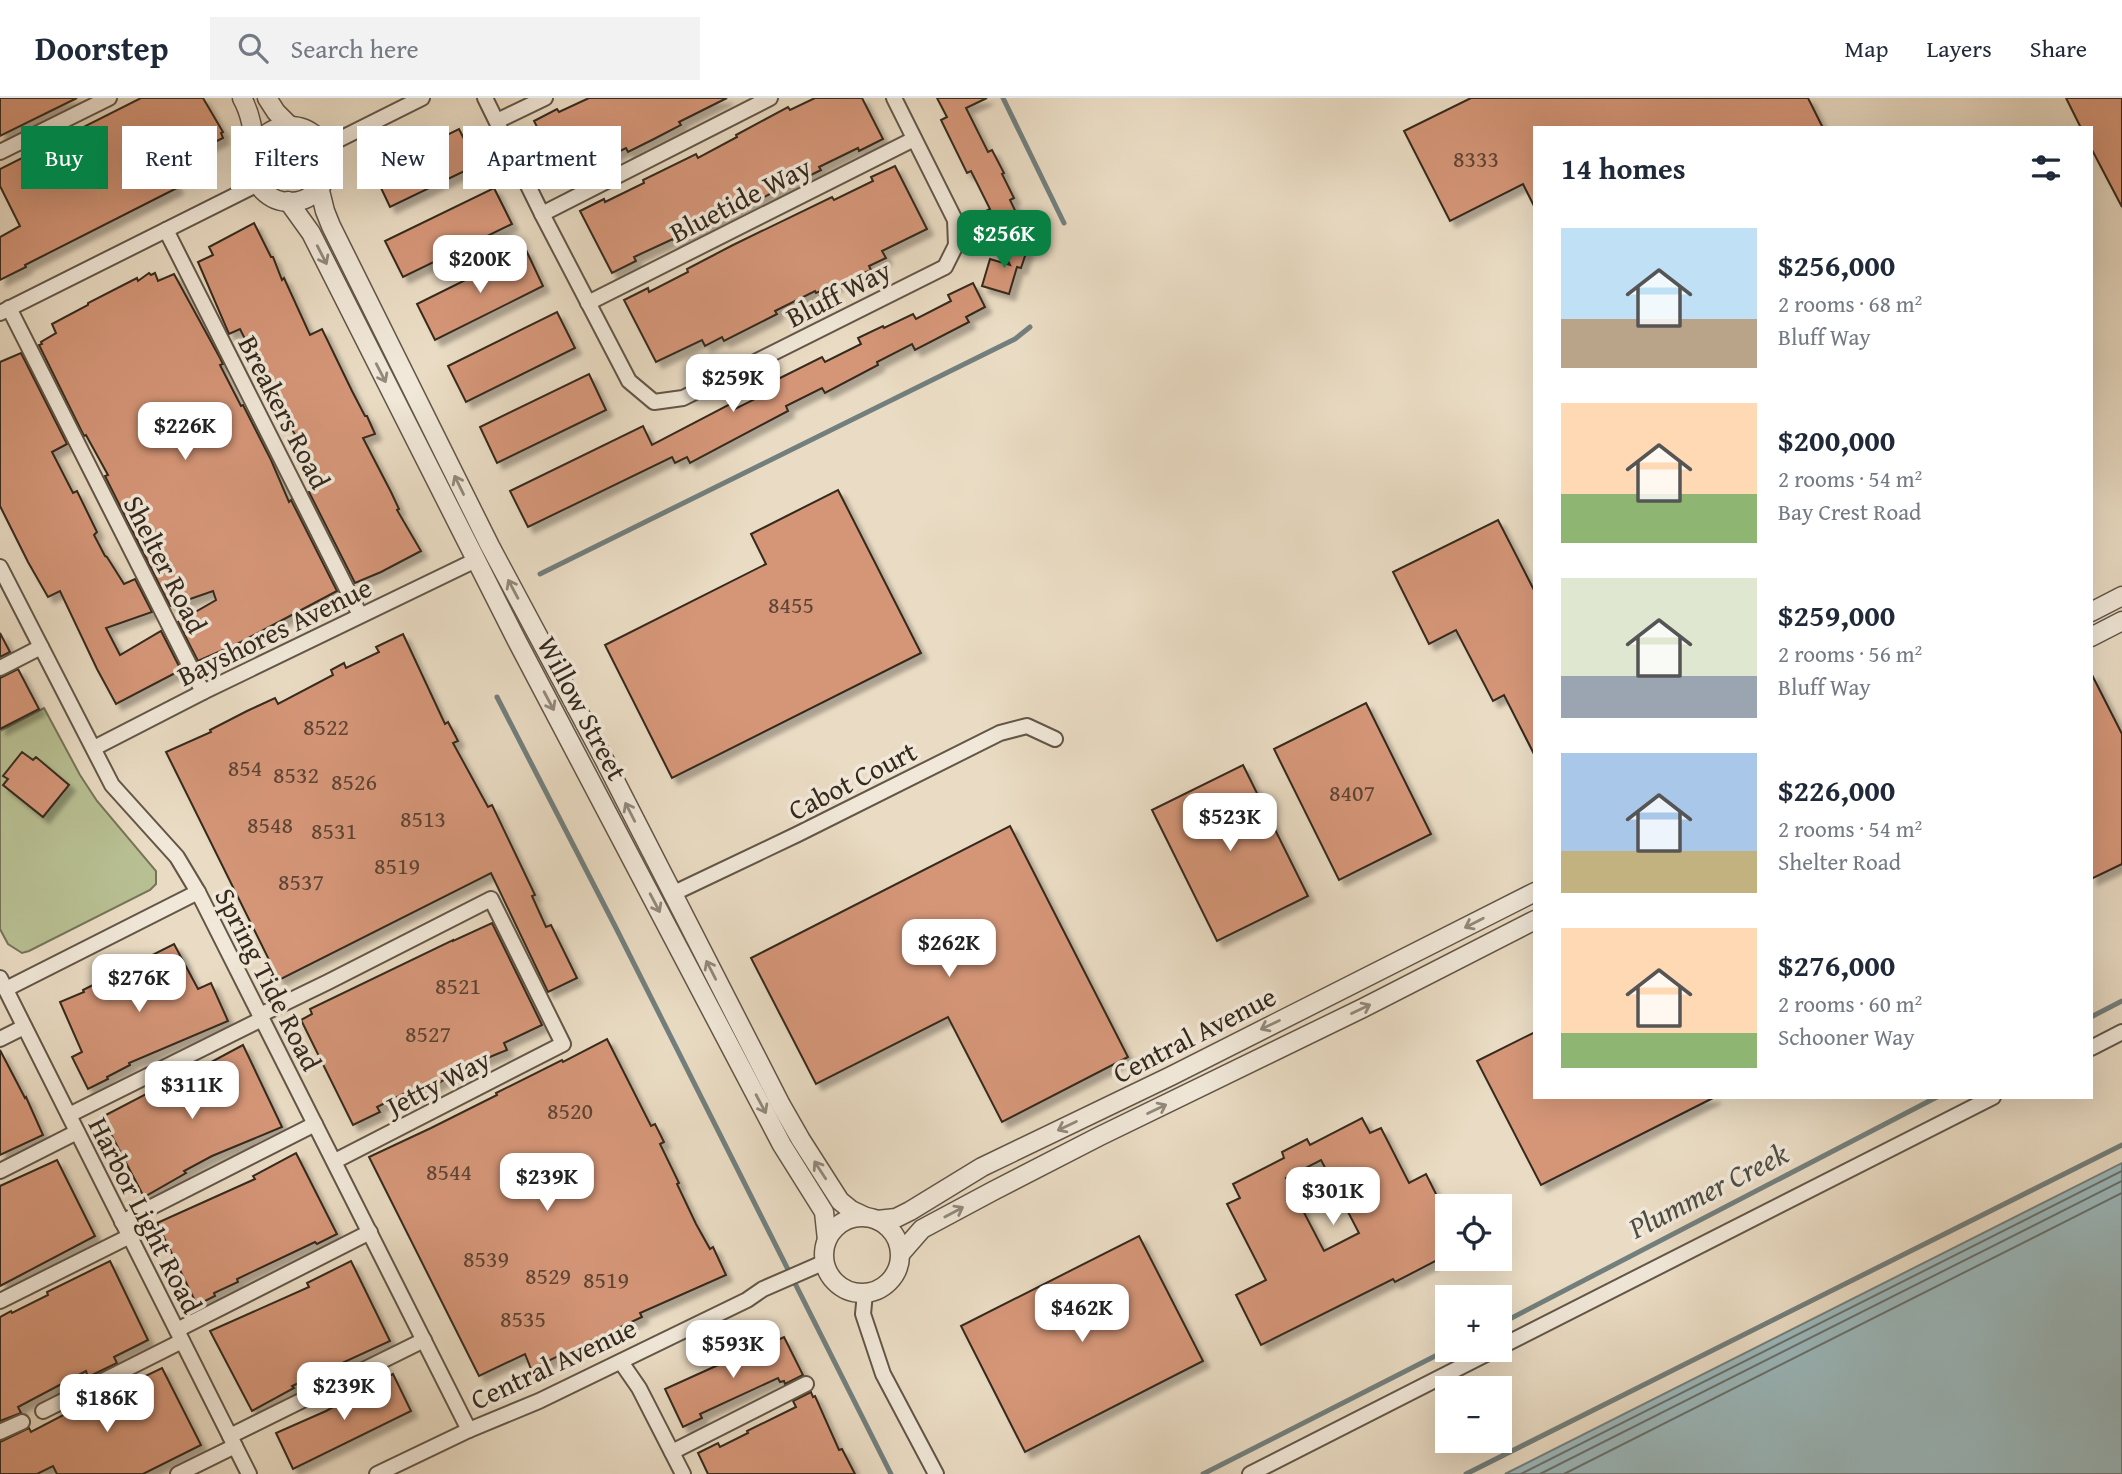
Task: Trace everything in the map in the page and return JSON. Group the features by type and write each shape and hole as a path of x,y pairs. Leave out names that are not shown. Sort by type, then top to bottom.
{"street":[{"path":"0,152 109,98"},
{"path":"242,98 253,126"},
{"path":"267,98 290,126"},
{"path":"343,138 422,98"},
{"path":"485,98 588,303"},
{"path":"497,121 545,98"},
{"path":"542,214 770,98"},
{"path":"894,98 914,139"},
{"name":"Bluff Way","path":"588,303 629,381 654,402 684,398 945,267 956,245 955,220 914,139"},
{"name":"Bluetide Way","path":"588,303 914,139"},
{"path":"5,310 248,189"},
{"path":"262,189 277,199 288,201 300,200 317,189"},
{"name":"Willow Street","path":"320,189 331,226 484,533 801,1140 840,1201 851,1210 872,1218"},
{"name":"Willow Street","path":"288,201 310,233 476,560 782,1145 824,1212 827,1240"},
{"name":"Breakers Road","path":"166,230 360,615"},
{"name":"Shelter Road","path":"5,310 203,692"},
{"name":"Bayshores Avenue","path":"94,748 203,692 476,560"},
{"name":"Spring Tide Road","path":"0,566 113,785 177,857 198,892 469,1430"},
{"path":"2093,611 2122,596"},
{"path":"2093,636 2122,621"},
{"path":"0,668 41,647"},
{"name":"Cabot Court","path":"672,894 1000,733 1027,726 1055,739"},
{"path":"3,984 198,892"},
{"name":"Central Avenue","path":"872,1218 896,1218 910,1212 982,1167 1171,1076 1533,893"},
{"name":"Jetty Way","path":"261,1017 491,899 562,1044 335,1161"},
{"name":"Central Avenue","path":"901,1253 922,1229 993,1191 1533,921"},
{"name":"Harbor Light Road","path":"3,984 249,1474"},
{"path":"69,1115 261,1017"},
{"path":"0,1039 24,1027"},
{"path":"2093,1047 2122,1032"},
{"path":"1512,1341 1989,1099"},
{"path":"122,1222 315,1124"},
{"path":"0,1171 77,1132"},
{"path":"855,1217 872,1218 894,1233 901,1253 899,1265 894,1276 876,1291 854,1292 834,1282 828,1272 818,1264 833,1230 855,1217"},
{"path":"43,1411 370,1232"},
{"path":"0,1301 130,1236"},
{"name":"Central Avenue","path":"377,1474 621,1362 747,1300 763,1289 818,1264"},
{"path":"865,1293 863,1314 883,1374 936,1474"},
{"path":"178,1474 232,1441 424,1340"},
{"path":"621,1362 639,1388 683,1474"},
{"path":"1250,1474 1470,1362"},
{"path":"672,1452 806,1384"},
{"path":"0,1432 22,1422"}],"green space":[{"path":"44,708 97,801 156,871 156,884 150,890 22,953 8,944 0,929 0,731"}],"water":[{"path":"2122,1163 2122,1474 1505,1474"}],"building":[{"path":"0,98 77,98 0,136"},
{"path":"141,98 203,98 223,132 223,138 217,141 217,126 122,126 122,189 175,189 0,280 0,237 20,226 0,186 0,169 21,158 21,189 108,189 108,126 85,126"},
{"path":"589,98 727,98 628,152 626,148 621,150 621,126 536,126 534,121 557,109 559,112"},
{"path":"815,98 862,98 883,139 819,167 821,170 797,182 796,180 721,220 634,257 636,261 612,273 580,211 644,183 643,180 696,154 698,158 788,107 790,110"},
{"path":"937,98 987,98 966,108 988,152 992,150 1004,173 1002,174 1014,198 1010,200 1022,225 997,238 984,212 990,209 971,171 967,173 941,120 947,117"},
{"path":"1471,98 1808,98 1822,126 1533,126 1533,204 1523,184 1450,221 1404,131"},
{"path":"2066,98 2122,98 2122,207 2093,152 2093,126 2080,126"},
{"path":"459,129 463,137 463,172 449,179 449,134"},
{"path":"895,166 927,229 882,251 886,258 869,266 871,270 816,293 815,291 724,341 722,337 705,346 702,340 656,362 624,300 648,288 649,292 733,245 832,197 834,200 873,181 871,177"},
{"path":"382,189 427,189 390,207"},
{"path":"492,189 494,189 512,224 403,277 385,241"},
{"path":"254,223 282,280 284,278 310,335 322,329 367,416 375,434 363,438 391,492 399,509 397,510 421,551 355,583 309,492 324,485 306,456 309,453 280,409 272,393 276,391 265,368 261,369 256,349 251,351 240,329 229,334 198,262 213,255 209,247"},
{"path":"999,243 1027,250 1021,268 1017,267 1009,294 982,286 990,259 1010,265"},
{"path":"526,250 543,286 435,340 417,304"},
{"path":"149,273 155,273 158,281 174,274 220,358 223,364 220,365 337,591 241,642 198,661 178,622 216,600 213,591 170,606 105,476 108,475 86,435 84,436 39,345 56,333 52,324"},
{"path":"973,283 985,307 966,317 969,322 915,350 912,344 825,393 822,388 786,406 788,411 690,463 687,457 675,463 672,457 528,527 510,491 643,426 652,445 732,403 735,409 771,391 768,384 822,357 825,362 861,344 858,338 883,326 884,328 913,314 916,319 951,301 948,295"},
{"path":"557,312 575,348 466,402 448,366"},
{"path":"21,353 67,444 52,452 73,493 77,491 97,532 94,535 105,556 124,584 135,579 152,612 106,628 120,655 161,631 181,670 116,704 60,591 48,597 0,506 0,362"},
{"path":"589,374 606,410 497,463 480,427"},
{"path":"838,490 921,653 672,778 605,645 766,564 751,534"},
{"path":"1498,520 1533,588 1533,752 1504,695 1493,701 1456,630 1429,644 1393,572"},
{"path":"0,633 10,652 0,657"},
{"path":"403,634 445,724 448,722 458,741 453,743 488,807 492,805 535,895 532,896 546,927 551,925 577,978 548,992 491,873 279,980 166,752 275,698 278,704 333,675 331,670 344,663 346,668 379,652 376,647"},
{"path":"18,669 39,709 0,729 0,678"},
{"path":"2093,677 2122,734 2122,864 2093,878"},
{"path":"1366,703 1431,834 1339,880 1274,749"},
{"path":"22,752 33,760 36,757 69,785 43,817 3,785 8,779 3,776"},
{"path":"1243,765 1308,896 1217,941 1152,810"},
{"path":"1010,826 1128,1057 1002,1122 948,1017 816,1084 751,958"},
{"path":"492,923 542,1025 504,1043 507,1050 480,1061 408,1099 405,1093 377,1107 380,1112 353,1125 301,1020 312,1014 310,1009"},
{"path":"174,944 198,989 211,983 228,1021 129,1063 130,1065 107,1077 108,1079 88,1089 72,1057 82,1052 60,1002"},
{"path":"1533,1033 1533,1099 1711,1099 1541,1185 1477,1061"},
{"path":"607,1039 651,1126 655,1124 664,1142 660,1144 679,1183 677,1184 696,1224 710,1249 713,1247 726,1275 640,1313 642,1317 531,1369 525,1354 479,1376 369,1157"},
{"path":"243,1045 282,1127 212,1156 144,1197 102,1117 146,1094 147,1096 200,1072 198,1069"},
{"path":"0,1050 43,1135 0,1155"},
{"path":"1362,1118 1370,1133 1381,1128 1409,1183 1426,1174 1436,1194 1435,1261 1395,1282 1393,1279 1261,1345 1236,1295 1266,1280 1227,1204 1240,1198 1233,1184 1284,1158 1282,1152 1307,1139 1310,1145","holes":["1321,1160 1359,1233 1324,1251 1286,1178"]},
{"path":"296,1153 337,1234 237,1279 238,1282 214,1293 215,1296 197,1305 157,1223 255,1179 253,1176"},
{"path":"57,1160 95,1236 0,1286 0,1186"},
{"path":"1139,1236 1203,1361 1025,1452 961,1326"},
{"path":"110,1261 148,1340 114,1357 117,1363 88,1377 86,1371 18,1407 21,1413 0,1421 0,1317 48,1295 47,1292"},
{"path":"351,1261 390,1341 292,1386 294,1388 252,1411 210,1331 309,1287 307,1283"},
{"path":"784,1337 803,1375 785,1384 778,1378 700,1414 702,1418 683,1427 665,1389 738,1356 757,1344 759,1349"},
{"path":"162,1368 201,1445 143,1474 57,1474 53,1466 37,1474 0,1474 0,1442 29,1428 31,1432 125,1380 129,1384"},
{"path":"393,1374 411,1411 293,1469 276,1433 326,1411"},
{"path":"811,1392 839,1450 842,1449 855,1474 708,1474 698,1453 718,1443 720,1447 748,1433 747,1431 796,1407 793,1401"}],"waterway":[{"path":"1003,98 1064,223"},
{"path":"540,574 1015,339 1030,327"},
{"path":"497,697 891,1474"},
{"name":"Plummer Creek","path":"2093,1016 2122,1001"},
{"name":"Plummer Creek","path":"1512,1318 1933,1099"},
{"path":"1466,1474 2122,1145"},
{"name":"Plummer Creek","path":"1203,1474 1435,1356"}]}
